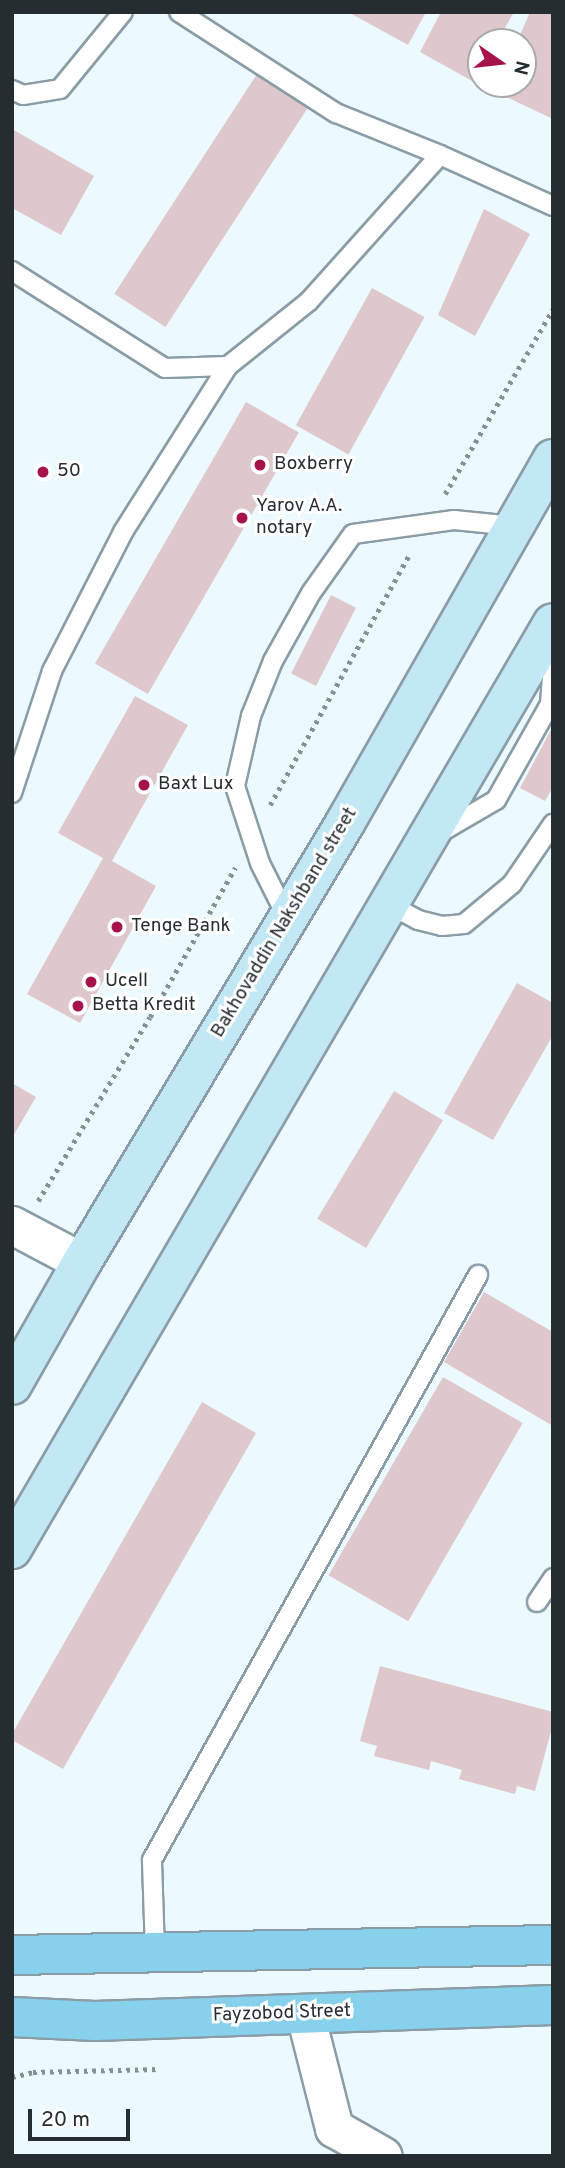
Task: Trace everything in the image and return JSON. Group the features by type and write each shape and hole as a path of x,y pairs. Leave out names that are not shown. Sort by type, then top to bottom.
{"main road":[{"name":"Bakhovaddin Nakshband street","path":"12,1385 82,1262 288,919 553,459"},
{"path":"12,1549 553,623"},
{"path":"12,1942 50,1954"},
{"path":"12,1955 553,1945"},
{"name":"Fayzobod Street","path":"12,2017 95,2021 553,2005"}],"street":[{"path":"18,1228 82,1262"},
{"path":"305,2014 334,2128 383,2156"}],"lane":[{"path":"12,90 23,96 60,89 123,12"},
{"path":"179,12 336,113 440,155 553,206"},
{"path":"12,793 52,671 123,532 229,366 309,301 440,155"},
{"path":"12,271 165,368 229,366"},
{"path":"288,919 260,863 235,786 251,716 273,661 311,593 353,534 454,520 514,526"},
{"path":"429,839 496,800 550,704 553,663"},
{"path":"390,905 418,920 442,926 464,924 512,884 553,824"},
{"path":"155,1952 152,1860 478,1275"},
{"path":"537,1602 553,1578"}],"path":[{"path":"444,495 553,309"},
{"path":"263,816 417,541"},
{"path":"18,1228 150,1017 237,863"},
{"path":"12,2077 33,2073 159,2069"}],"building":[{"path":"348,12 426,12 408,45"},
{"path":"441,12 514,12 505,28 467,28 467,78 420,52"},
{"path":"530,12 553,12 553,119 509,98 537,98 537,28 523,28"},
{"path":"257,74 308,107 165,327 114,294"},
{"path":"12,129 94,176 61,235 12,208"},
{"path":"484,209 530,234 475,336 438,315"},
{"path":"372,288 424,317 348,454 296,425"},
{"path":"246,402 299,432 148,694 95,664"},
{"path":"331,595 356,608 316,686 291,673"},
{"path":"135,696 188,725 112,861 156,886 80,1023 27,994 103,858 58,833"},
{"path":"553,726 553,787 545,801 520,788"},
{"path":"517,983 553,1003 553,1035 493,1140 444,1113"},
{"path":"12,1083 36,1097 12,1138"},
{"path":"394,1091 443,1120 366,1248 317,1219"},
{"path":"484,1292 553,1332 553,1426 444,1362"},
{"path":"443,1377 523,1423 408,1621 328,1575"},
{"path":"202,1402 256,1433 63,1769 12,1740 12,1734"},
{"path":"380,1666 553,1712 553,1724 535,1791 517,1786 515,1794 459,1779 462,1770 431,1761 429,1770 374,1756 377,1746 360,1741"}],"place":[{"name":"Boxberry","path":"260,465"},
{"name":"50","path":"43,472"},
{"name":"Yarov A.A. notary","path":"242,518"},
{"name":"Baxt Lux","path":"144,785"},
{"name":"Tenge Bank","path":"117,927"},
{"name":"Ucell","path":"91,982"},
{"name":"Betta Kredit","path":"78,1006"}]}
